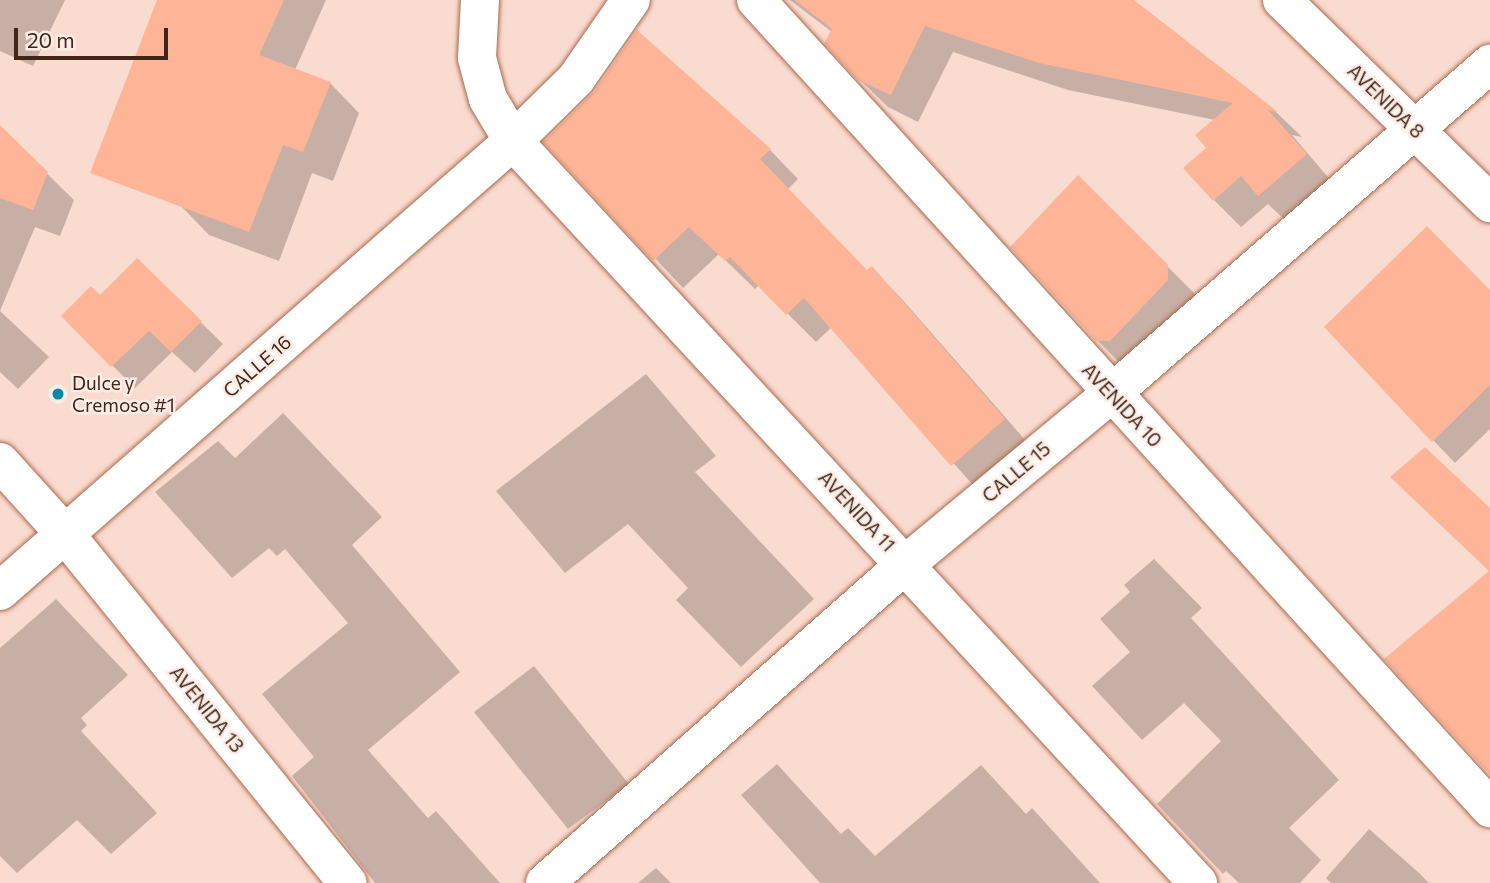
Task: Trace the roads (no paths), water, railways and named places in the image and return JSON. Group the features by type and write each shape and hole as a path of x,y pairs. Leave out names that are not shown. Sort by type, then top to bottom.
{"street":[{"path":"480,0 477,58 488,99 513,141"},
{"name":"CALLE 16","path":"0,591 513,141 576,79 631,0"},
{"name":"AVENIDA 10","path":"756,0 1111,394 1490,808"},
{"name":"AVENIDA 8","path":"1282,0 1490,203"},
{"name":"CALLE 15","path":"545,883 906,564 1111,394 1490,64"},
{"name":"AVENIDA 11","path":"513,141 1198,883"},
{"name":"AVENIDA 13","path":"0,463 65,534 348,883"}],"place":[{"name":"Dulce y Cremoso #1","path":"58,394"}]}
